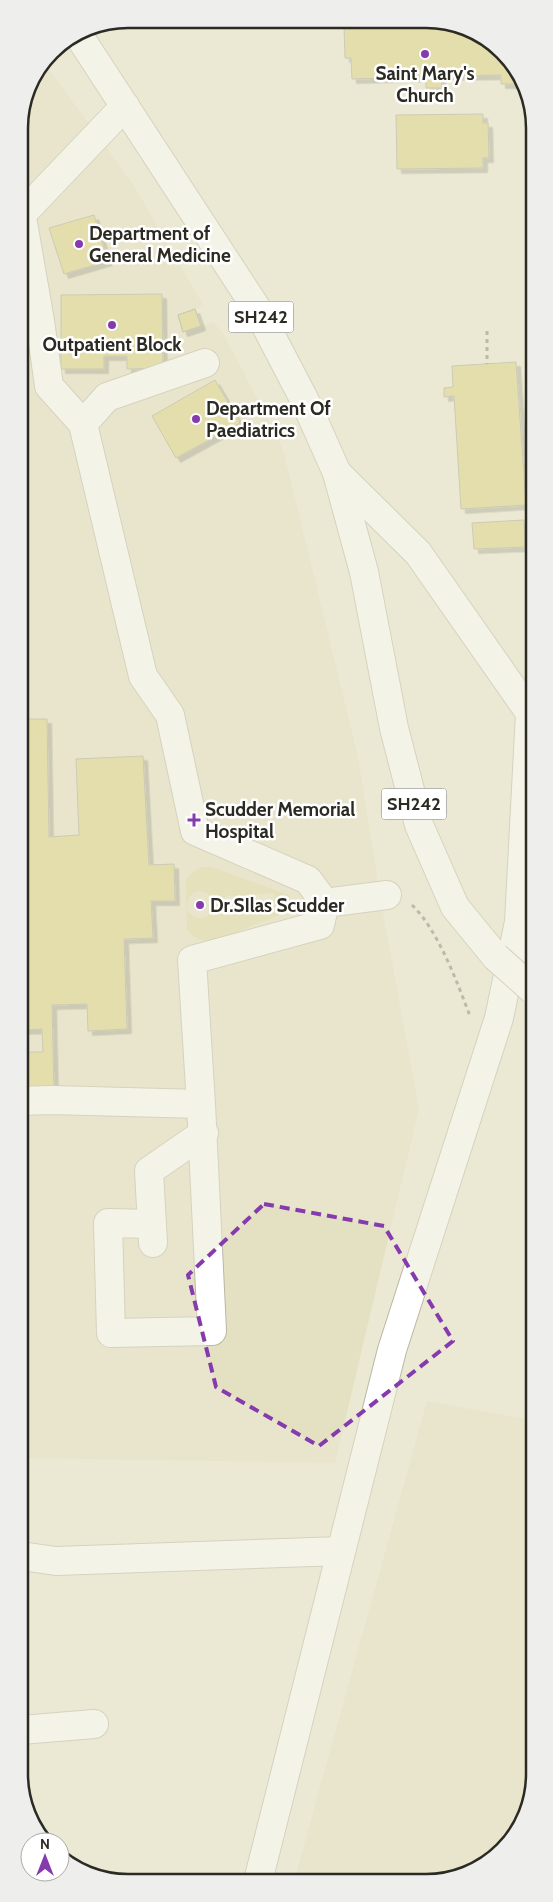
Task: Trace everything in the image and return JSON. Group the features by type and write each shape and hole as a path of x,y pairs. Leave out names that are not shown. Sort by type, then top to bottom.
{"street":[{"name":"SH242","path":"81,39 257,309 304,399 336,472 368,588 394,728 419,824 454,907 496,957 525,983"},
{"path":"28,201 125,106"},
{"path":"28,258 49,386 82,424 143,676 170,715 195,831 308,880 325,903 320,925 192,960 204,1133 212,1331 111,1332 108,1223 152,1234 149,1171 204,1133"},
{"path":"82,424 107,397 205,362"},
{"path":"336,472 418,553 526,700"},
{"path":"260,1874 392,1350 499,1018 519,922 526,804"},
{"path":"325,903 386,895"},
{"path":"28,1101 201,1104"},
{"path":"28,1557 56,1561 341,1551"},
{"path":"28,1729 94,1724"}],"path":[{"path":"486,331 487,364"},
{"path":"386,895 402,895 421,914 454,972 486,1058"}],"highlighted area":[{"path":"264,1204 384,1226 453,1341 319,1446 216,1387 188,1275"}],"shaded area":[{"name":"Scudder Memorial Hospital","path":"48,67 133,184 204,306 195,309 201,326 213,322 223,333 278,438 284,453 358,757 382,907 419,1109 335,1463 28,1458 28,114 35,89"},
{"path":"202,867 212,867 289,895 290,911 213,941 198,939 187,930 186,880 194,871","holes":["195,892 204,892 211,897 214,902 214,908 211,913 201,918 194,916 188,911 187,905","274,893 275,912 257,913 256,894","229,895 235,897 238,905 233,912 225,912 221,908 222,899"]},
{"path":"427,1401 525,1419 525,1781 524,1794 515,1819 501,1841 487,1854 464,1867 445,1873 296,1874"}],"building":[{"name":"Saint Mary's Church","path":"344,28 445,29 464,35 487,48 505,66 515,84 501,84 501,75 441,76 442,88 426,88 426,77 352,79 351,58 345,58"},
{"path":"483,114 483,123 488,123 489,158 483,158 483,168 397,169 396,115"},
{"name":"Department of General Medicine","path":"94,215 108,261 64,274 49,228"},
{"name":"Outpatient Block","path":"162,294 163,368 127,369 127,356 104,356 104,369 61,369 61,295"},
{"path":"195,309 201,326 183,332 178,315"},
{"path":"195,309 201,326 183,332 178,315"},
{"path":"516,362 526,505 461,509 454,396 444,397 444,388 453,387 452,366"},
{"name":"Department Of Paediatrics","path":"215,380 240,423 176,458 152,416"},
{"path":"524,520 525,547 474,549 472,523"},
{"path":"28,719 47,719 49,837 79,835 76,759 143,756 149,865 174,864 175,901 151,901 153,938 124,939 127,1029 88,1031 87,1004 52,1005 54,1093 28,1093 28,1052 43,1052 42,1029 28,1030"}],"place":[{"name":"Saint Mary's Church","path":"425,54"},
{"name":"Department of General Medicine","path":"79,244"},
{"name":"Outpatient Block","path":"112,325"},
{"name":"Department Of Paediatrics","path":"196,419"},
{"name":"Scudder Memorial Hospital","path":"194,820"},
{"name":"Dr.SIlas Scudder","path":"200,905"}]}
